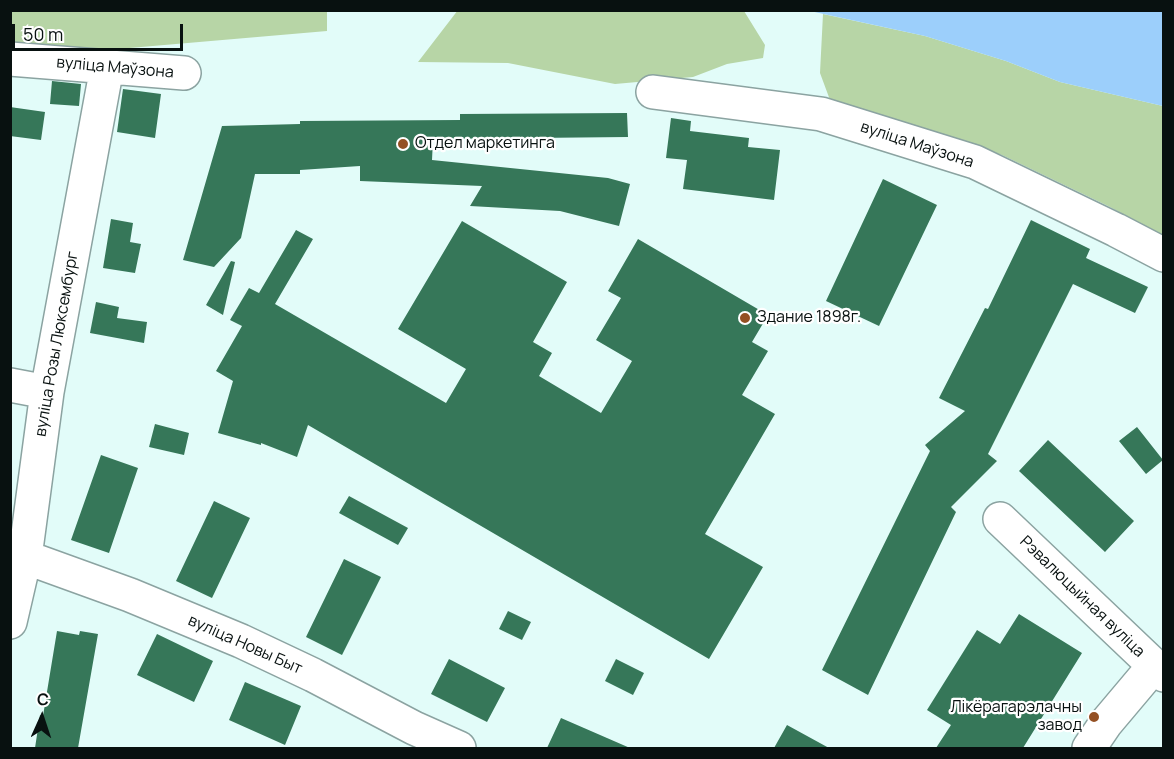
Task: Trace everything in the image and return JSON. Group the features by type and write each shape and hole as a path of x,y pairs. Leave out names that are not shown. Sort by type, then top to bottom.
{"street":[{"name":"вуліца Маўзона","path":"10,59 184,73"},
{"name":"вуліца Розы Люксембург","path":"10,622 18,555 107,67"},
{"name":"вуліца Маўзона","path":"653,92 820,114 975,162 1164,255"},
{"path":"10,385 47,392"},
{"name":"Рэвалюцыйная вуліца","path":"1000,519 1159,671"},
{"name":"вуліца Новы Быт","path":"18,555 129,595 241,641 459,748"},
{"path":"1089,748 1106,723 1159,671"}],"green space":[{"path":"458,10 744,11 765,45 763,58 727,64 693,77 615,84 508,63 418,62"},
{"path":"10,11 327,11 327,31 83,52 11,46"},
{"path":"823,14 925,36 1006,61 1060,82 1163,106 1163,235 1002,155 830,100 820,73"}],"water":[{"path":"810,11 1163,11 1163,106 1060,82 1006,61 925,36"}],"building":[{"path":"52,81 81,84 79,106 50,104"},
{"path":"123,89 161,94 155,138 117,132"},
{"path":"10,107 45,112 41,140 10,136"},
{"path":"627,113 628,137 433,139 432,160 608,178 630,184 619,226 560,211 470,206 482,186 360,181 360,166 300,170 300,174 255,174 241,238 214,267 183,260 222,126 300,124 300,121 460,120 460,114"},
{"path":"671,118 691,121 690,131 749,138 748,147 780,150 774,200 683,189 687,160 666,158"},
{"path":"883,179 937,205 879,326 826,301"},
{"path":"111,219 133,223 130,242 141,244 135,273 103,268"},
{"path":"1031,220 1090,249 1086,258 1148,287 1135,313 1073,284 988,454 997,461 951,507 956,512 868,695 822,670 930,451 925,445 965,411 939,398 985,308 988,309"},
{"path":"462,221 567,282 533,342 552,353 539,376 601,413 632,361 596,340 621,298 608,291 638,239 768,315 752,342 768,351 742,395 775,414 705,534 763,567 709,659 308,425 297,457 261,443 261,445 218,433 233,381 216,371 242,326 230,320 249,288 259,293 296,230 313,239 275,304 446,403 466,369 398,329"},
{"path":"231,261 235,262 223,315 206,305"},
{"path":"96,302 119,307 117,318 147,322 144,343 90,333"},
{"path":"155,424 189,433 184,455 149,447"},
{"path":"1137,427 1163,460 1146,474 1119,441"},
{"path":"1048,440 1134,521 1105,552 1019,471"},
{"path":"101,455 138,468 109,553 71,540"},
{"path":"349,496 408,528 398,545 339,513"},
{"path":"214,501 250,518 212,598 176,581"},
{"path":"344,559 381,577 342,655 306,637"},
{"path":"508,611 531,622 522,640 499,629"},
{"path":"1019,614 1082,653 1023,748 936,748 951,725 927,710 977,630 1000,644"},
{"path":"57,631 79,635 80,631 98,634 78,748 35,748 40,715 43,716"},
{"path":"157,634 213,661 194,702 137,675"},
{"path":"449,659 505,688 487,722 431,694"},
{"path":"616,659 644,673 633,695 605,681"},
{"path":"245,682 301,706 285,745 229,720"},
{"path":"561,718 630,748 547,748"},
{"path":"787,725 829,748 774,748"}],"place":[{"name":"Отдел маркетинга","path":"403,144"},
{"name":"Здание 1898г.","path":"745,318"},
{"name":"Лікёрагарэлачны завод","path":"1094,717"}]}
